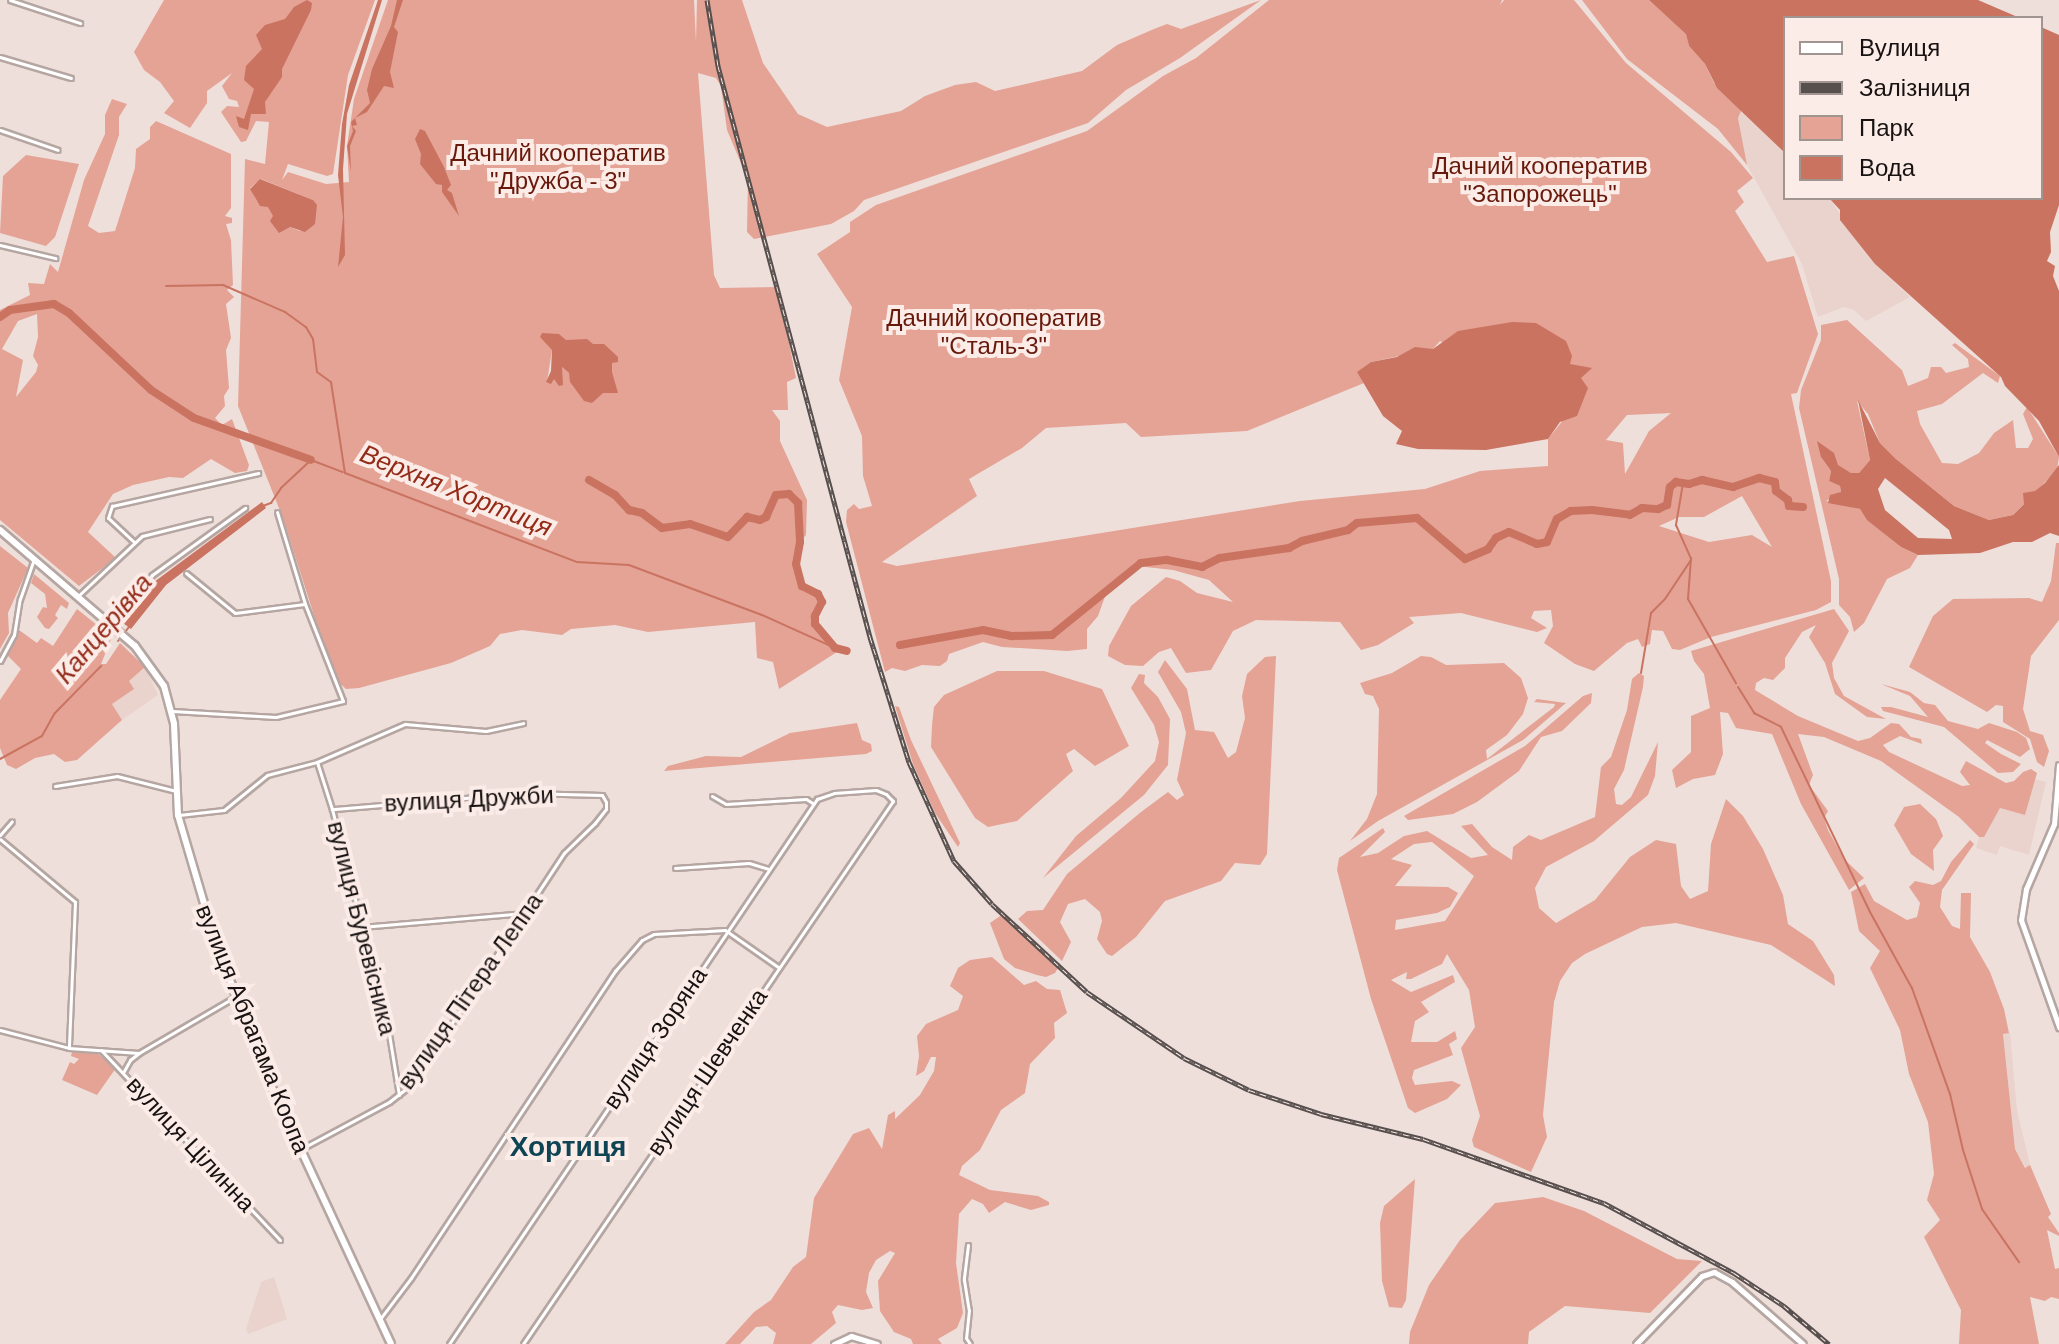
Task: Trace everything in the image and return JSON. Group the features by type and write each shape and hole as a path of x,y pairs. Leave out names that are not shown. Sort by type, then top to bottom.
{"main road":[{"name":"вулиця Абрагама Коопа","path":"0,530 135,646 164,686 172,711 178,815 192,871 235,997 300,1149 391,1344"}],"street":[{"path":"10,0 80,23"},
{"path":"0,57 71,78"},
{"path":"0,130 58,150"},
{"path":"0,245 55,258"},
{"path":"134,542 108,518 110,508 116,504 258,473"},
{"path":"112,626 152,575 245,508"},
{"path":"172,711 276,717 343,701 305,604 277,512"},
{"path":"77,597 146,534 210,519"},
{"path":"0,661 14,635 16,613 34,559"},
{"path":"186,573 235,613 305,604"},
{"path":"178,815 224,810 267,775 317,762 410,723 475,731 523,723"},
{"name":"вулиця Буревісника","path":"317,762 332,809 397,1068 399,1095"},
{"path":"2059,765 2054,824 2026,889 2021,920 2059,1027"},
{"path":"55,786 117,776 176,791"},
{"name":"вулиця Шевченка","path":"523,1344 893,801 876,790 823,795 814,804"},
{"name":"вулиця Дружби","path":"332,809 524,793 606,798"},
{"path":"712,796 726,804 806,799 814,804"},
{"name":"вулиця Пітера Леппа","path":"300,1149 399,1095 411,1085 567,850 584,836 605,810 606,798"},
{"name":"вулиця Зоряна","path":"449,1344 814,804"},
{"path":"12,821 0,837 75,902 69,1048"},
{"path":"675,868 749,863 769,869"},
{"path":"361,927 526,913"},
{"path":"380,1319 411,1278 615,971 635,946 654,934 728,931 778,967"},
{"path":"124,1071 127,1062 139,1053 235,997"},
{"path":"0,1030 69,1048 139,1053"},
{"name":"вулиця Цілинна","path":"101,1050 280,1240"},
{"path":"968,1245 964,1280 969,1310 966,1338 970,1344"},
{"path":"1636,1344 1702,1276 1714,1272 1725,1276 1803,1344"},
{"path":"834,1344 851,1336 877,1344"}],"shaded area":[{"path":"1742,109 1783,151 1783,200 1830,200 1875,264 1910,297 1866,321 1854,310 1844,307 1818,317 1802,264 1747,165 1738,118"},
{"path":"145,667 158,695 122,720 112,704 133,689 129,681"},
{"path":"2035,779 2046,782 2029,855 2000,846 1997,855 1976,848 1979,837 1984,836 2000,808 2025,815"},
{"path":"2003,1033 2010,1033 2017,1110 2030,1165 2026,1168 2015,1149"},
{"path":"274,1277 287,1319 248,1334 246,1329 261,1282"}],"green space":[{"name":"Дачний кооператив \"Дружба - 3\"","path":"164,0 375,0 348,75 333,174 327,176 288,164 282,180 288,172 326,184 349,182 347,146 354,99 388,0 694,0 696,42 697,0 742,0 763,63 798,114 827,127 901,111 925,96 955,85 976,82 995,91 1082,71 1117,45 1154,29 1167,24 1181,29 1261,0 1180,58 1126,90 1088,123 864,200 854,211 831,224 754,239 747,232 748,180 727,130 721,86 716,78 698,73 714,275 720,288 778,287 796,378 787,382 788,410 772,410 780,421 780,441 807,500 806,535 800,542 796,564 802,586 818,594 822,602 815,616 815,624 830,639 831,646 837,652 779,689 773,662 757,658 755,622 648,632 615,625 571,629 562,635 522,630 500,634 490,646 451,663 359,688 346,689 334,678 283,518 238,406 245,159 265,164 269,122 256,121 246,141 241,142 221,112 227,106 239,107 237,101 229,99 222,86 232,73 207,91 207,103 190,128 164,113 174,101 160,82 144,70 134,52","holes":["261,179 313,200 300,231 290,227 268,206 257,201 250,188","600,346 612,362 612,372 592,403 573,386 569,373 561,366 554,379 547,382 552,350"]},
{"path":"1269,0 1502,0 1500,5 1504,0 1574,0 1626,63 1731,152 1753,178 1737,191 1744,202 1735,211 1767,262 1794,256 1818,334 1797,393 1791,394 1831,581 1831,602 1816,610 1711,637 1680,650 1672,649 1663,631 1652,630 1650,644 1642,647 1638,639 1627,643 1594,671 1575,664 1544,643 1553,626 1551,610 1534,611 1531,618 1547,628 1537,632 1461,613 1409,617 1414,623 1378,645 1361,650 1340,622 1256,620 1233,631 1211,670 1186,673 1171,648 1159,652 1143,666 1125,665 1108,656 1109,646 1131,606 1166,577 1180,581 1197,593 1233,602 1209,580 1173,570 1136,566 1107,591 1098,616 1087,629 1087,649 1067,651 1002,647 983,642 949,654 947,661 940,666 922,665 905,671 892,668 885,672 846,522 847,510 854,504 859,509 872,506 863,476 862,436 839,380 852,307 817,254 850,232 850,222 876,205 1087,131 1163,76 1196,58","holes":["1440,341 1564,419 1548,439 1548,466 1480,471 1425,489 1300,501 897,566 882,562 977,496 969,479 1022,448 1046,428 1126,423 1141,437 1247,431 1364,383 1358,372 1371,362 1433,349","1671,413 1649,431 1625,474 1623,443 1606,440 1627,415","1742,496 1772,547 1752,535 1709,542 1659,526 1679,517 1704,517"]},
{"path":"1582,0 1649,0 1686,33 1689,46 1705,64 1714,83 1742,109 1738,118 1747,165 1718,129 1627,59"},
{"path":"112,99 127,104 119,117 119,135 88,226 99,233 115,231 135,168 136,149 150,139 150,127 156,121 231,154 231,208 225,216 232,218 232,223 226,224 231,240 233,285 227,290 234,297 226,304 231,338 226,350 229,388 224,396 225,406 215,418 222,425 232,419 249,465 247,471 235,473 211,459 183,478 169,477 133,485 113,494 88,532 116,558 79,586 0,520 0,310 30,295 28,283 44,284 50,264 58,272 84,180 105,134 105,115","holes":["37,314 38,337 33,356 38,365 36,372 16,397 23,360 2,349 18,321"]},
{"path":"26,155 79,164 55,237 46,246 0,233 3,176"},
{"path":"1847,320 1902,370 1908,386 1928,378 1931,367 1941,367 1946,373 1969,367 1968,359 1952,345 1955,343 2000,376 1998,383 1983,373 1942,404 1917,411 1920,424 1942,463 1958,464 1979,453 1994,433 2013,420 2016,448 2028,448 2033,439 2023,414 2027,407 2059,457 2057,470 2013,515 1989,520 1954,506 1896,459 1880,443 1868,414 1857,401 1870,460 1859,473 1851,473 1821,457 1831,471 1829,481 1840,486 1841,492 1826,501 1860,509 1868,520 1901,547 1918,555 1910,568 1887,579 1864,623 1854,632 1850,617 1839,605 1839,579 1799,408 1801,390 1821,340 1821,325"},
{"path":"2056,543 2059,543 2059,620 2031,656 2023,709 2030,731 2043,735 2049,751 2044,767 2037,762 2030,739 2003,722 2003,706 1996,705 1987,712 1909,667 1933,616 1953,599 2029,598 2042,602 2051,581"},
{"path":"0,546 28,568 8,613 9,633 0,649"},
{"path":"34,574 69,603 67,609 61,605 55,615 58,618 49,629 37,617 43,607 47,608 45,594 31,583"},
{"path":"77,609 112,637 101,664 106,664 120,643 145,667 129,681 134,689 112,704 122,720 77,760 65,762 54,754 35,758 16,769 7,765 0,748 0,700 21,669 5,653 19,630 37,643 41,638 53,646"},
{"path":"1834,609 1849,631 1832,663 1834,678 1844,696 1886,719 1867,717 1835,694 1825,663 1809,637 1816,625 1802,632 1785,658 1785,668 1773,680 1764,678 1756,683 1755,690 1798,716 1858,741 1870,738 1891,723 1899,724 1911,737 1921,739 1922,744 1900,736 1883,745 1889,752 1962,786 1970,785 1960,772 1966,761 2006,783 2031,769 2037,773 2025,815 2000,808 1984,837 1979,837 1959,817 1881,761 1824,737 1798,734 1813,775 1809,785 1828,811 1824,818 1828,830 1844,859 1864,878 1849,890 1801,804 1772,734 1736,728 1728,713 1720,712 1723,754 1715,775 1693,779 1676,788 1672,770 1691,752 1691,716 1710,708 1704,674 1691,651"},
{"path":"1276,656 1267,854 1260,865 1235,863 1221,881 1165,901 1136,937 1112,956 1107,954 1097,939 1102,921 1100,912 1085,899 1068,904 1060,922 1071,942 1062,961 1018,919 1027,911 1043,910 1067,874 1141,812 1168,792 1177,800 1184,795 1177,780 1186,733 1181,712 1158,672 1165,660 1187,689 1195,730 1214,732 1228,758 1236,752 1245,718 1242,696 1247,674 1265,657"},
{"path":"1421,656 1431,657 1446,665 1504,663 1521,678 1528,698 1523,714 1507,735 1486,750 1487,759 1554,707 1555,704 1534,702 1537,699 1566,703 1523,740 1378,821 1350,841 1367,819 1377,794 1379,709 1373,696 1365,694 1360,683 1392,673"},
{"path":"997,671 1044,671 1102,689 1129,746 1095,766 1074,749 1066,754 1073,771 1017,821 988,827 975,818 931,747 932,725 934,707 944,695"},
{"path":"1639,673 1644,676 1624,770 1614,789 1616,804 1622,805 1631,797 1658,742 1655,776 1648,795 1594,841 1546,867 1535,888 1539,908 1556,923 1595,900 1630,857 1656,840 1676,844 1681,886 1690,899 1708,891 1711,844 1726,799 1743,816 1763,849 1783,895 1788,924 1813,941 1834,975 1835,986 1771,945 1676,923 1642,927 1585,954 1572,963 1560,981 1554,1002 1543,1115 1547,1137 1531,1172 1474,1147 1472,1140 1480,1116 1461,1048 1475,1027 1469,990 1447,954 1442,964 1411,979 1406,979 1407,972 1391,980 1411,992 1453,975 1455,982 1421,1002 1429,1012 1415,1021 1411,1042 1437,1042 1455,1031 1457,1039 1449,1044 1453,1055 1414,1070 1412,1078 1415,1085 1452,1081 1461,1085 1447,1099 1415,1113 1408,1108 1371,999 1337,870 1339,858 1383,828 1385,832 1360,857 1378,853 1404,836 1427,831 1471,858 1488,855 1461,826 1472,824 1492,847 1512,860 1513,847 1529,835 1541,840 1595,817 1601,767 1611,757 1627,710 1632,679","holes":["1432,842 1474,876 1445,921 1395,930 1396,920 1437,913 1450,907 1458,893 1448,887 1395,886 1412,865 1391,859 1414,844"]},
{"path":"1139,674 1145,675 1144,683 1158,697 1170,719 1168,765 1144,795 1043,878 1076,836 1121,798 1155,761 1159,742 1154,725 1131,688"},
{"path":"1881,684 1910,692 1924,703 1935,705 1948,721 1978,729 1989,723 2017,732 2026,738 2030,749 2020,757 1987,740 1985,743 2021,764 2013,772 1998,773 1944,727 1883,711 1881,707 1891,707 1928,717 1910,696"},
{"path":"1592,693 1591,703 1562,731 1541,737 1519,771 1477,802 1453,814 1408,820 1404,816 1525,746 1583,696"},
{"path":"895,706 899,707 911,740 960,843 958,847 935,813 913,764"},
{"path":"857,723 862,740 871,744 872,751 866,754 664,771 668,766 706,756 741,757 790,733"},
{"path":"1920,804 1936,819 1943,836 1933,850 1934,871 1911,854 1894,825 1904,807"},
{"path":"1970,840 1974,844 1942,890 1940,907 1952,926 1960,929 1961,893 1971,893 1970,937 1990,972 2009,1033 2003,1034 2015,1149 2025,1168 2030,1165 2051,1214 2048,1217 2059,1233 2059,1236 2047,1230 2055,1269 2059,1268 2059,1299 2051,1297 2045,1301 2030,1297 2039,1344 1959,1344 1961,1310 1924,1237 1940,1220 1927,1200 1934,1174 1928,1122 1909,1074 1900,1030 1870,968 1880,951 1859,931 1851,892 1865,884 1874,901 1907,920 1917,917 1920,903 1909,887 1915,881 1933,885 1941,881 1951,862"},
{"path":"1003,914 1055,963 1058,968 1055,973 1046,977 1037,975 1015,968 1004,959 990,923"},
{"path":"992,957 1024,985 1036,981 1047,989 1060,990 1067,1013 1054,1023 1055,1038 1030,1064 1025,1093 1001,1110 980,1150 962,1166 959,1175 990,1190 1038,1196 1049,1205 1031,1210 1005,1202 989,1213 983,1204 972,1199 959,1214 956,1263 963,1313 957,1328 938,1339 942,1344 913,1344 911,1339 894,1332 880,1311 878,1281 895,1253 890,1251 876,1260 869,1273 866,1292 873,1308 862,1310 838,1305 832,1312 836,1323 811,1344 773,1344 776,1333 767,1326 756,1327 740,1344 725,1344 754,1312 771,1300 793,1267 806,1257 814,1198 853,1134 869,1128 882,1149 888,1115 895,1111 895,1119 920,1095 934,1071 936,1057 931,1057 924,1071 916,1076 919,1056 917,1036 926,1024 958,1010 963,996 950,986 958,968 970,960"},
{"path":"72,1052 98,1054 116,1068 97,1095 62,1080 70,1062 74,1064 79,1059 71,1056"},
{"path":"1415,1179 1406,1300 1402,1308 1389,1307 1382,1281 1380,1223 1384,1206"},
{"path":"1543,1197 1584,1211 1677,1259 1702,1261 1650,1313 1565,1306 1529,1332 1528,1344 1409,1344 1410,1332 1429,1285 1460,1240 1495,1203"}],"water":[{"path":"307,0 312,3 311,10 282,69 282,77 265,102 266,114 251,114 248,130 239,127 236,116 244,119 254,89 244,80 246,66 262,49 256,35 265,25 285,19 294,7"},
{"path":"378,0 382,0 347,114 343,169 345,255 338,267 343,217 338,175 342,124 349,85"},
{"path":"397,0 403,0 394,27 398,32 390,72 394,88 384,86 367,112 355,118 370,103 367,90 372,69 391,26"},
{"path":"1649,0 1978,0 2015,16 1783,16 1783,151 1717,88 1705,64 1689,46 1686,34"},
{"path":"2043,28 2059,35 2059,205 2050,232 2051,252 2047,261 2055,266 2053,276 2059,291 2059,457 2039,421 2005,386 2001,377 1875,264 1840,220 1840,210 1831,200 2043,200"},
{"path":"355,118 357,125 352,126 356,131 350,146 351,172 347,146 353,131 351,122"},
{"path":"420,129 425,131 444,167 451,185 447,190 452,193 459,216 442,192 442,185 436,184 420,164 421,154 415,139"},
{"path":"260,179 313,200 317,205 315,224 305,232 290,227 279,233 270,221 273,216 268,207 260,206 250,189"},
{"path":"1512,322 1536,323 1566,341 1572,356 1570,364 1592,368 1581,378 1588,388 1577,416 1560,422 1548,439 1486,450 1418,449 1396,444 1402,431 1383,416 1357,372 1371,362 1397,357 1415,347 1433,349 1458,331"},
{"path":"542,333 559,334 566,340 587,339 593,344 604,344 618,357 618,362 612,363 612,372 618,393 603,393 592,403 584,401 570,382 569,373 562,367 563,385 559,386 554,379 551,384 546,382 551,371 552,350 540,337"},
{"path":"1858,400 1880,443 1896,459 1954,506 1989,520 2013,515 2024,504 2023,493 2035,491 2059,465 2059,536 2050,533 2032,542 2013,542 1980,553 1918,555 1901,547 1867,520 1860,509 1828,503 1830,495 1841,492 1840,486 1829,481 1831,471 1821,457 1817,441 1834,453 1838,465 1851,473 1859,473 1870,460","holes":["1885,478 1949,530 1952,539 1918,538 1885,510 1878,489"]},
{"path":"262,502 266,508 166,585 131,629 123,623 150,585"}],"waterway":[{"name":"Верхня Хортиця","path":"166,286 223,285 285,312 306,327 313,339 317,372 331,382 345,473 577,562 629,565 762,615 835,648"},
{"name":"Верхня Хортиця","path":"0,317 10,310 54,304 69,313 151,390 194,418 311,460"},
{"name":"Канцерівка","path":"263,506 271,503 281,488 311,460 343,472"},
{"name":"Верхня Хортиця","path":"900,645 983,630 1012,636 1052,635 1141,563 1167,560 1202,567 1220,558 1289,548 1302,541 1348,530 1357,523 1417,518 1465,559 1488,549 1496,538 1509,532 1537,544 1547,542 1557,519 1571,511 1592,510 1630,515 1642,508 1658,509 1667,505 1670,487 1676,482 1689,484 1702,480 1733,487 1759,478 1775,482 1776,491 1788,500 1789,506 1803,507"},
{"name":"Верхня Хортиця","path":"589,480 615,495 629,510 642,513 662,528 690,524 728,537 747,517 760,520 766,517 776,495 789,494 798,503 800,542 796,564 802,586 818,594 822,602 815,616 815,624 835,648 847,651"},
{"path":"1683,483 1676,525 1691,558 1688,599 1736,683"},
{"path":"1641,673 1651,613 1665,599 1691,560"},
{"name":"Канцерівка","path":"118,641 129,627"},
{"name":"Канцерівка","path":"0,759 42,736 55,713 101,666"},
{"path":"1738,687 1754,713 1781,727 1870,912 1912,988 1950,1094 1963,1150 1982,1209 2019,1262"}],"railway":[{"path":"707,0 718,66 870,637 909,762 954,861 992,904 1087,992 1184,1058 1249,1090 1321,1114 1423,1139 1604,1203 1734,1273 1784,1306 1829,1344"}],"district":[{"name":"Хортиця","path":"568,1147"}],"park label":[{"name":"Дачний кооператив \"Запорожець\"","path":"1540,180"},
{"name":"Дачний кооператив \"Сталь-3\"","path":"994,332"}]}
